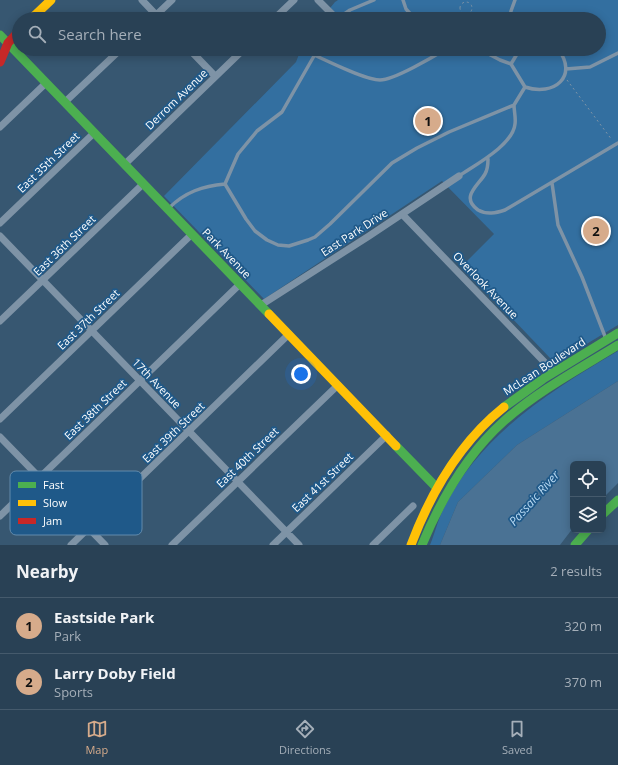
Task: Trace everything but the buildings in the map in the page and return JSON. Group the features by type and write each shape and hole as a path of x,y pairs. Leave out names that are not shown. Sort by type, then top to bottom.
{"main road":[{"path":"38,12 51,0"},
{"name":"Park Avenue","path":"0,35 12,47"},
{"path":"0,62 8,43 12,39"},
{"name":"Park Avenue","path":"20,56 436,487"},
{"name":"McLean Boulevard","path":"411,545 436,487 458,455 485,424 515,398 618,333"},
{"name":"McLean Boulevard","path":"422,545 433,517 448,489 466,462 487,437 528,402 618,346"},
{"path":"606,511 618,500"},
{"path":"575,545 585,533"}],"street":[{"path":"142,0 151,12"},
{"path":"161,12 172,0"},
{"path":"281,12 294,0"},
{"path":"318,0 330,12"},
{"path":"65,102 114,56"},
{"path":"196,56 215,76"},
{"name":"Derrom Avenue","path":"125,164 236,56"},
{"path":"0,127 46,83"},
{"name":"East 35th Street","path":"0,223 94,133"},
{"name":"East Park Drive","path":"261,305 459,176"},
{"name":"East 36th Street","path":"0,321 143,184"},
{"name":"Overlook Avenue","path":"402,214 554,372"},
{"name":"East 37th Street","path":"0,419 192,234"},
{"name":"17th Avenue","path":"0,236 299,545"},
{"name":"East 38th Street","path":"46,471 240,284"},
{"name":"East 39th Street","path":"142,476 289,334"},
{"name":"East 40th Street","path":"172,545 338,385"},
{"name":"East 41st Street","path":"273,545 387,435"},
{"path":"0,437 32,471"},
{"name":"East 38th Street","path":"0,516 10,506"},
{"path":"373,545 413,506"},
{"name":"East 39th Street","path":"71,545 81,535"},
{"path":"95,535 105,545"}],"lane":[{"path":"347,12 374,0"},
{"path":"404,0 406,9 409,12"},
{"path":"511,12 515,0"},
{"path":"566,69 590,67 618,53"},
{"path":"225,184 238,154 258,131 282,112 313,56"},
{"path":"316,56 367,77 380,80 389,78 421,64 434,56"},
{"path":"492,56 511,64 525,87 544,91 559,83 564,77 566,69 562,56"},
{"path":"511,64 516,56"},
{"path":"225,184 246,219 261,236 278,245 289,246 301,243 315,237 330,224 392,164 417,148 449,132 514,105 525,87"},
{"path":"459,176 488,159 508,140 516,123 514,105"},
{"path":"488,159 486,174 474,188 470,197 474,205 482,212 490,214 505,210 618,143"},
{"path":"552,182 558,225 582,277 606,340"},
{"path":"168,209 183,196 202,187 225,184"}],"path":[{"path":"462,12 460,8 461,4 466,2 471,6 472,10 470,12"},
{"path":"564,77 612,140"}],"shaded area":[{"path":"338,0 618,0 618,325 560,360 550,358 462,266 494,234 442,181 264,299 164,196 296,62 298,56 606,56 606,12 327,12"},
{"path":"618,351 618,381 517,445 458,502 440,545 430,545 442,512 459,482 477,458 497,437 519,417 543,399 592,366"}],"water":[{"name":"Passaic River","path":"618,381 618,483 606,495 606,461 570,461 570,532 560,545 440,545 458,502 517,445"}],"traffic: fast":[{"path":"0,35 12,47"},
{"path":"20,56 269,314"},
{"path":"504,407 543,379 618,333"},
{"path":"422,545 437,511 456,478 466,463 490,434 517,410 531,400 618,345"},
{"path":"396,446 436,487"},
{"path":"606,511 618,500"},
{"path":"575,545 585,533"}],"traffic: slow":[{"path":"38,12 51,0"},
{"path":"269,314 396,446"},
{"path":"411,545 428,506 448,470 473,436 504,407"}],"traffic: jam":[{"path":"0,62 8,43 12,39"}],"place":[{"name":"Eastside Park","path":"428,121"},
{"name":"Larry Doby Field","path":"596,231"}]}
